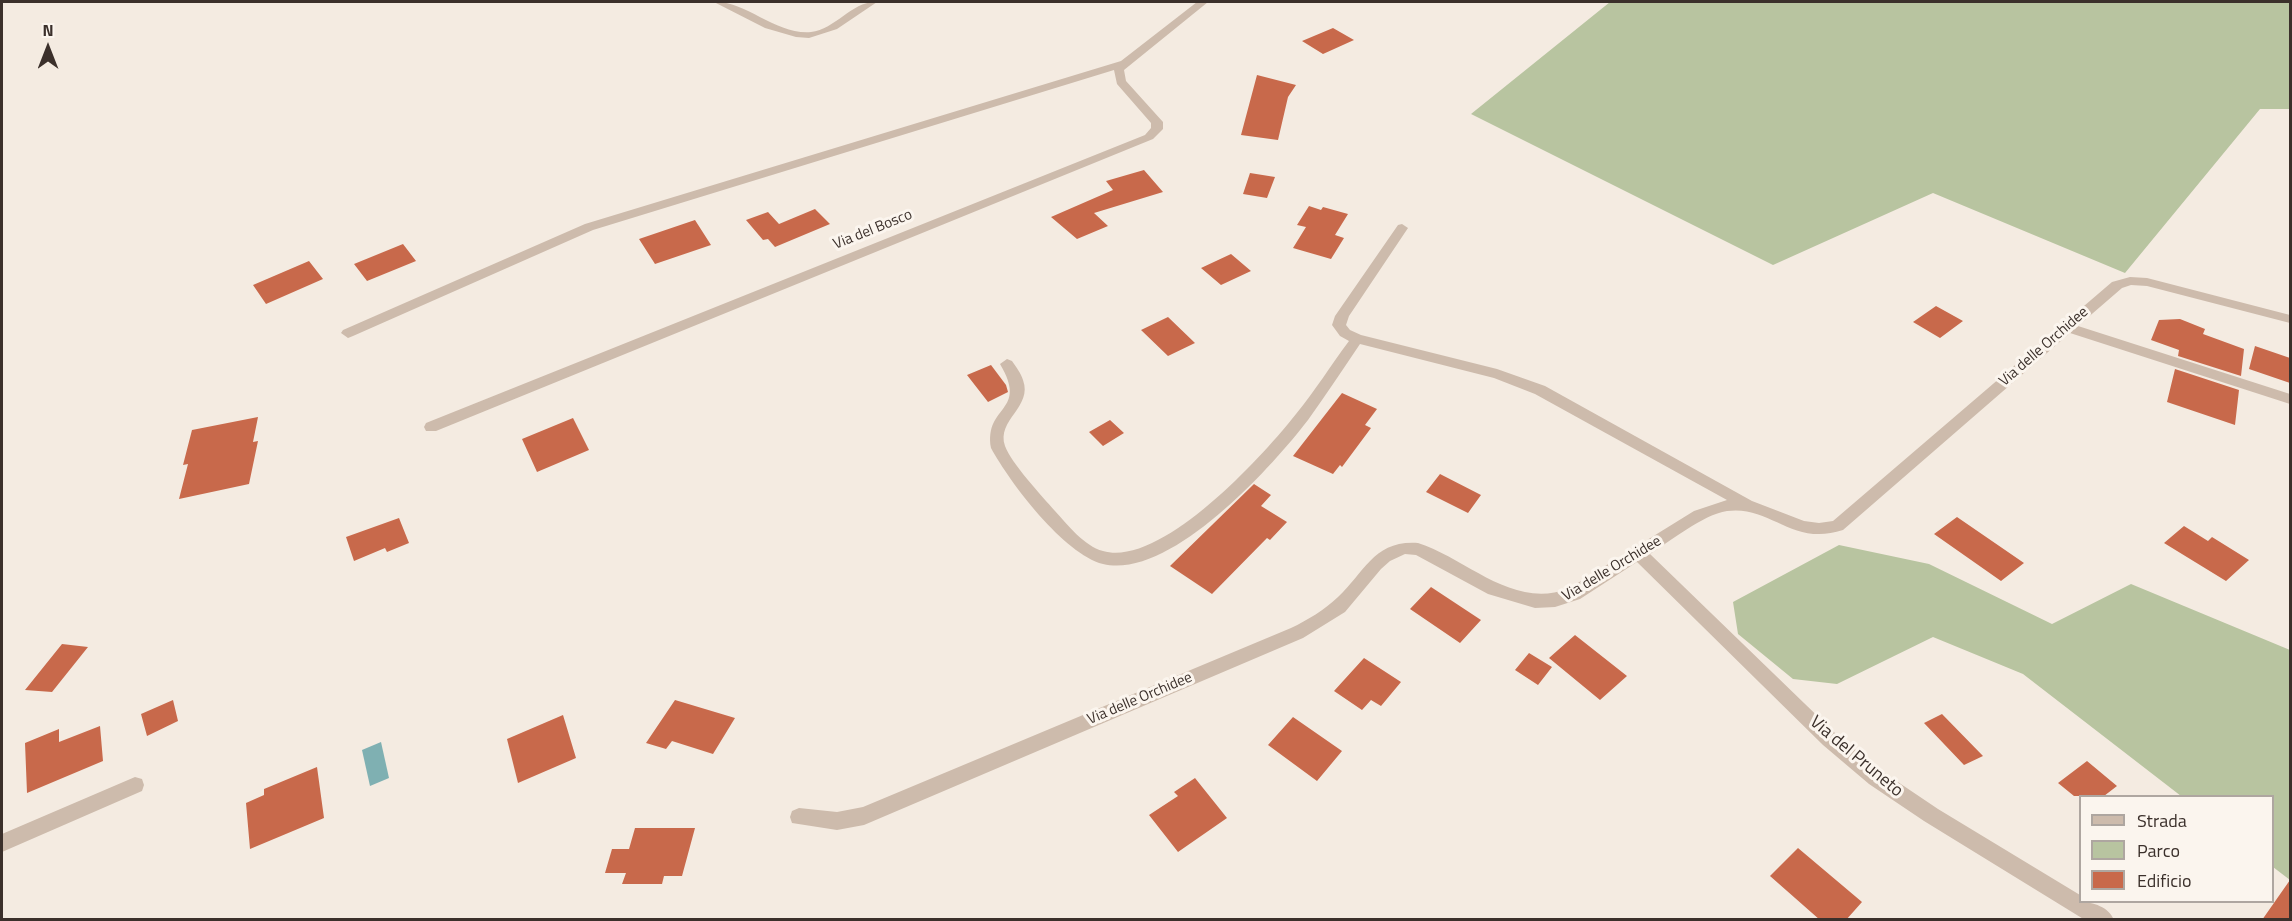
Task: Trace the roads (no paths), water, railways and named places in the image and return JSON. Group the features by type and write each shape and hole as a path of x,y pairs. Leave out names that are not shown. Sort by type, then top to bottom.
{"street":[{"path":"719,2 788,32 806,35 826,30 872,2"},
{"path":"348,333 589,227 1125,63 1203,2"},
{"name":"Via del Bosco","path":"431,427 1149,137 1157,129 1157,122 1119,79 1119,70 1125,63"},
{"path":"1402,228 1340,320 1341,330 1357,339 1497,374 1540,390 1749,504"},
{"name":"Via delle Orchidee","path":"799,817 837,821 864,816 1297,633 1337,609 1384,556 1394,549 1409,547 1418,549 1504,593 1525,600 1546,602 1568,598 1708,510 1726,504 1749,504 1805,528 1823,529 1837,526 2113,286 2130,282 2154,283 2290,319"},
{"path":"2067,327 2290,399"},
{"path":"1007,364 1017,377 1019,391 1014,406 996,432 998,448 1074,543 1094,555 1121,559 1142,555 1173,538 1237,489 1301,418 1357,339"},
{"name":"Via del Pruneto","path":"1639,554 1829,739 1876,778 1930,815 2104,920"},
{"path":"2,843 135,785"}],"water":[{"path":"381,742 389,778 370,786 362,750"}]}
